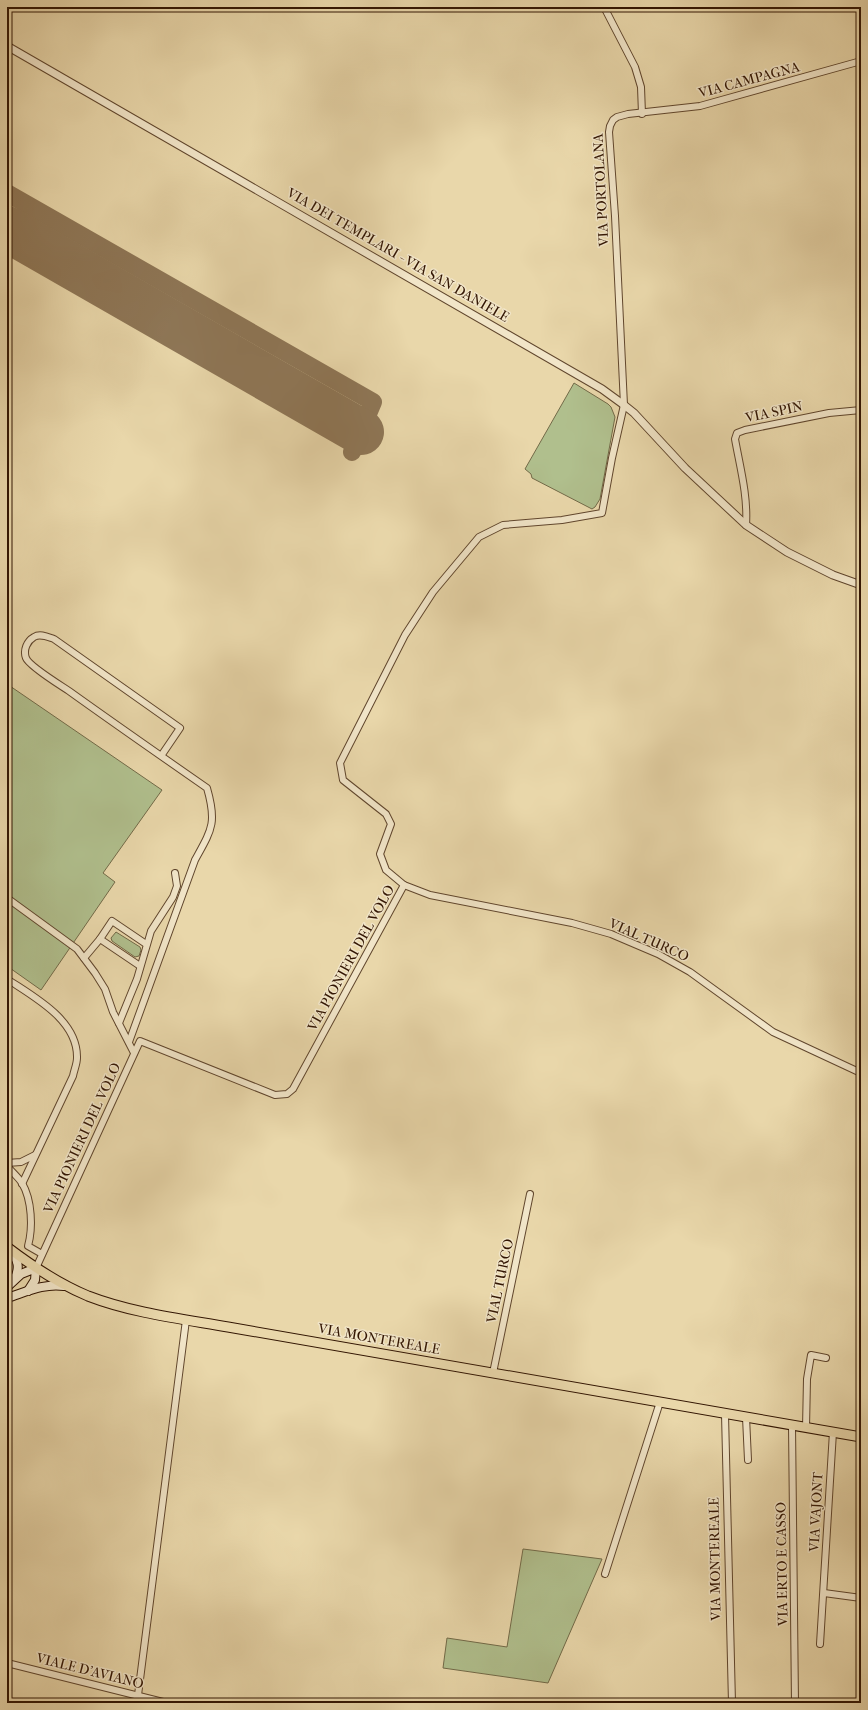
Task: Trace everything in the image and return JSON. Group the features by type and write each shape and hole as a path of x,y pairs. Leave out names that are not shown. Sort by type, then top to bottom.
{"main road":[{"name":"VIA MONTEREALE","path":"9,1249 36,1268 66,1286 111,1304 186,1320 861,1437"},
{"path":"9,1249 18,1263 18,1272 14,1280"},
{"path":"7,1287 28,1270 36,1268 35,1280 28,1291"},
{"path":"7,1298 53,1284 66,1286"}],"street":[{"path":"604,7 635,67 641,87 642,114"},
{"name":"VIA DEI TEMPLARI - VIA SAN DANIELE","path":"7,46 602,389 624,405 685,468 746,525 787,552 833,575 861,585"},
{"name":"VIA CAMPAGNA","path":"642,114 700,106 861,61"},
{"name":"VIA PORTOLANA","path":"624,405 615,216 609,132 610,126 617,117 642,114"},
{"name":"VIA PIONIERI DEL VOLO","path":"36,1268 140,1041 275,1094 287,1094 293,1089 404,885 386,870 380,854 391,824 386,814 343,780 340,763 405,635 433,592 479,537 503,525 562,520 602,513 624,405"},
{"name":"VIA SPIN","path":"746,525 747,510 735,439 737,433 822,414 861,410"},
{"path":"128,1042 195,860 210,833 213,817 207,788 161,756 30,663 26,657 26,647 29,640 36,636 45,636 54,639 180,728 161,756"},
{"path":"119,1023 137,979 151,931 173,897 177,886 176,873"},
{"name":"VIAL TURCO","path":"404,885 430,895 572,923 611,934 658,954 690,972 773,1032 861,1073"},
{"path":"7,898 64,938 77,949 105,989 119,1023 134,1053"},
{"path":"84,958 100,939 112,921 146,944"},
{"path":"100,939 140,966"},
{"path":"7,978 52,1011 68,1028 75,1042 77,1058 73,1076 22,1184"},
{"path":"7,1163 21,1162 36,1154"},
{"path":"7,1166 22,1184 32,1217 28,1246 42,1254"},
{"name":"VIAL TURCO","path":"493,1374 530,1194"},
{"path":"138,1695 186,1320"},
{"path":"806,1428 807,1379 811,1355 826,1358"},
{"path":"605,1574 660,1402"},
{"name":"VIA MONTEREALE","path":"725,1414 732,1703"},
{"path":"746,1417 748,1460"},
{"name":"VIA ERTO E CASSO","path":"792,1425 796,1703"},
{"name":"VIA VAJONT","path":"820,1644 833,1432"},
{"path":"824,1593 861,1598"},
{"name":"VIALE D'AVIANO","path":"7,1663 167,1703"}],"green space":[{"path":"574,383 608,404 611,407 615,417 600,499 592,509 532,478 531,474 525,469"},
{"path":"7,684 162,790 103,873 115,882 41,990 7,966"},
{"path":"116,932 140,947 141,950 139,956 135,957 112,941 111,938"},
{"path":"523,1549 602,1559 548,1683 443,1668 447,1638 507,1647"}],"taxiway":[{"path":"7,193 373,402 352,452"}],"runway":[{"path":"7,229 361,432"}]}
